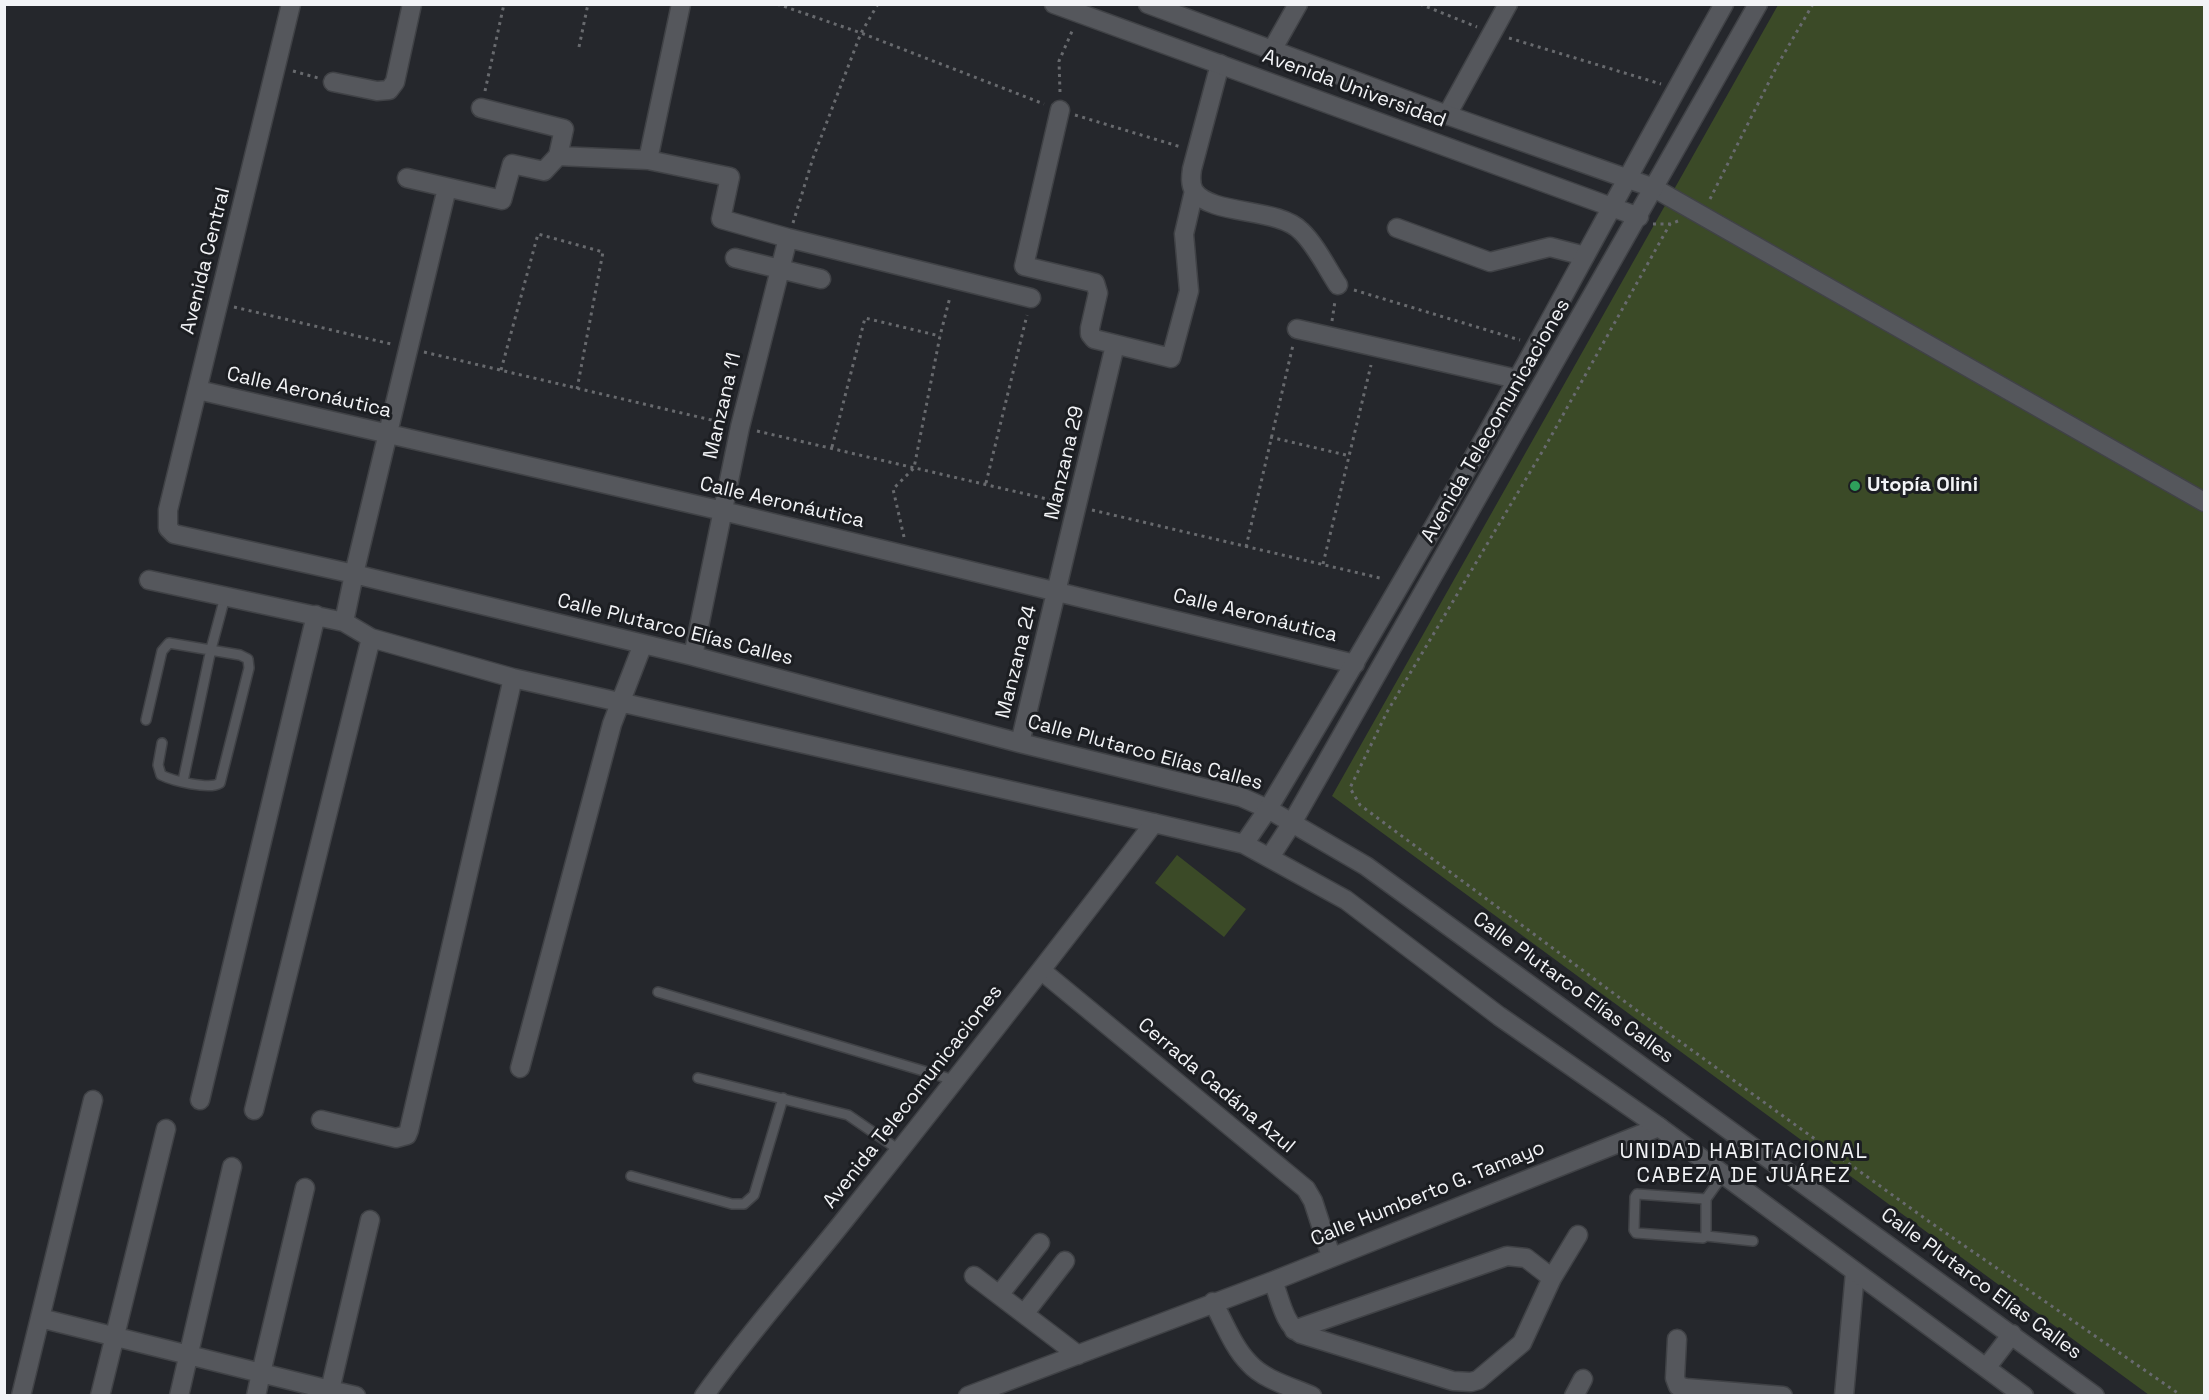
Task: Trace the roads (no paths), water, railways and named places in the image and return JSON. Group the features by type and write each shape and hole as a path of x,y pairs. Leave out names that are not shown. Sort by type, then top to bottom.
{"street":[{"name":"Avenida Central","path":"168,528 168,510 291,4"},
{"path":"333,82 377,92 389,90 395,82 412,4"},
{"path":"648,160 681,4"},
{"name":"Avenida Universidad","path":"1054,4 1639,217"},
{"name":"Avenida Universidad","path":"1148,4 1654,188 2205,502"},
{"path":"1272,50 1298,4"},
{"path":"1448,115 1508,4"},
{"name":"Avenida Telecomunicaciones","path":"1244,844 1268,809 1401,584 1724,4"},
{"name":"Avenida Telecomunicaciones","path":"1270,857 1292,823 1639,217 1758,4"},
{"path":"1220,64 1191,181 1194,191 1202,199 1214,204 1286,221 1301,230 1338,285"},
{"path":"407,178 502,200 512,164 544,171 558,156 564,129 481,108"},
{"path":"1060,110 1024,266 1095,283 1098,293 1090,334 1098,341 1171,358 1189,291 1184,234 1194,191"},
{"path":"558,156 648,160 730,177 721,219 788,238 1031,298"},
{"path":"344,622 447,188"},
{"path":"1397,228 1490,262 1550,246 1585,256"},
{"name":"Manzana 11","path":"693,656 740,427 788,238"},
{"path":"735,258 821,279"},
{"path":"1298,329 1516,379"},
{"name":"Manzana 29","path":"1058,592 1115,345"},
{"name":"Calle Aeronáutica","path":"198,390 723,511 1355,664"},
{"name":"Calle Plutarco Elías Calles","path":"168,528 174,534 184,537 354,574 693,656 1020,743 1241,797 1268,809 1366,866 2095,1395"},
{"path":"149,580 344,622 371,638 513,678 1244,844 1346,900 1499,1016 1659,1127 2024,1395"},
{"name":"Manzana 24","path":"1020,743 1058,592"},
{"path":"200,1100 316,615"},
{"path":"255,1110 371,638"},
{"path":"520,1068 612,724 643,644"},
{"path":"321,1119 396,1138 407,1135 513,678"},
{"name":"Avenida Telecomunicaciones","path":"704,1395 1042,971 1154,823"},
{"name":"Cerrada Cadána Azul","path":"1042,971 1306,1189 1313,1201 1331,1256"},
{"path":"21,1395 93,1100"},
{"name":"Calle Humberto G. Tamayo","path":"968,1395 1273,1281 1659,1127"},
{"path":"100,1395 166,1130"},
{"path":"179,1395 232,1167"},
{"path":"256,1395 305,1188"},
{"path":"329,1393 370,1220"},
{"path":"1273,1281 1289,1322 1294,1330 1301,1334 1453,1381 1471,1382 1485,1376 1522,1343 1551,1278 1578,1235"},
{"path":"999,1295 1040,1243"},
{"path":"1294,1330 1507,1256 1526,1258 1551,1278"},
{"path":"1024,1314 1065,1261"},
{"path":"1844,1395 1856,1272"},
{"path":"974,1276 1078,1355"},
{"path":"1213,1302 1239,1350 1250,1365 1266,1375 1312,1395"},
{"path":"40,1318 261,1373 329,1393 356,1395"},
{"path":"1986,1368 2012,1334"},
{"path":"1677,1339 1675,1378 1678,1386 1783,1395"},
{"path":"1574,1395 1583,1379"}],"lane":[{"path":"183,781 211,649 225,597"},
{"path":"146,720 164,646 174,642 248,659 249,668 222,780 217,786 166,778 161,775 158,771 162,743"},
{"path":"658,992 954,1080"},
{"path":"698,1078 848,1115 899,1150"},
{"path":"631,1176 732,1204 744,1203 754,1195 783,1098"},
{"path":"1706,1236 1706,1199 1723,1175"},
{"path":"1706,1199 1637,1194 1634,1230 1636,1233 1753,1241"}],"place":[{"name":"Utopía Olini","path":"1855,486"}],"district":[{"name":"UNIDAD HABITACIONAL CABEZA DE JUÁREZ","path":"1744,1164"}]}
